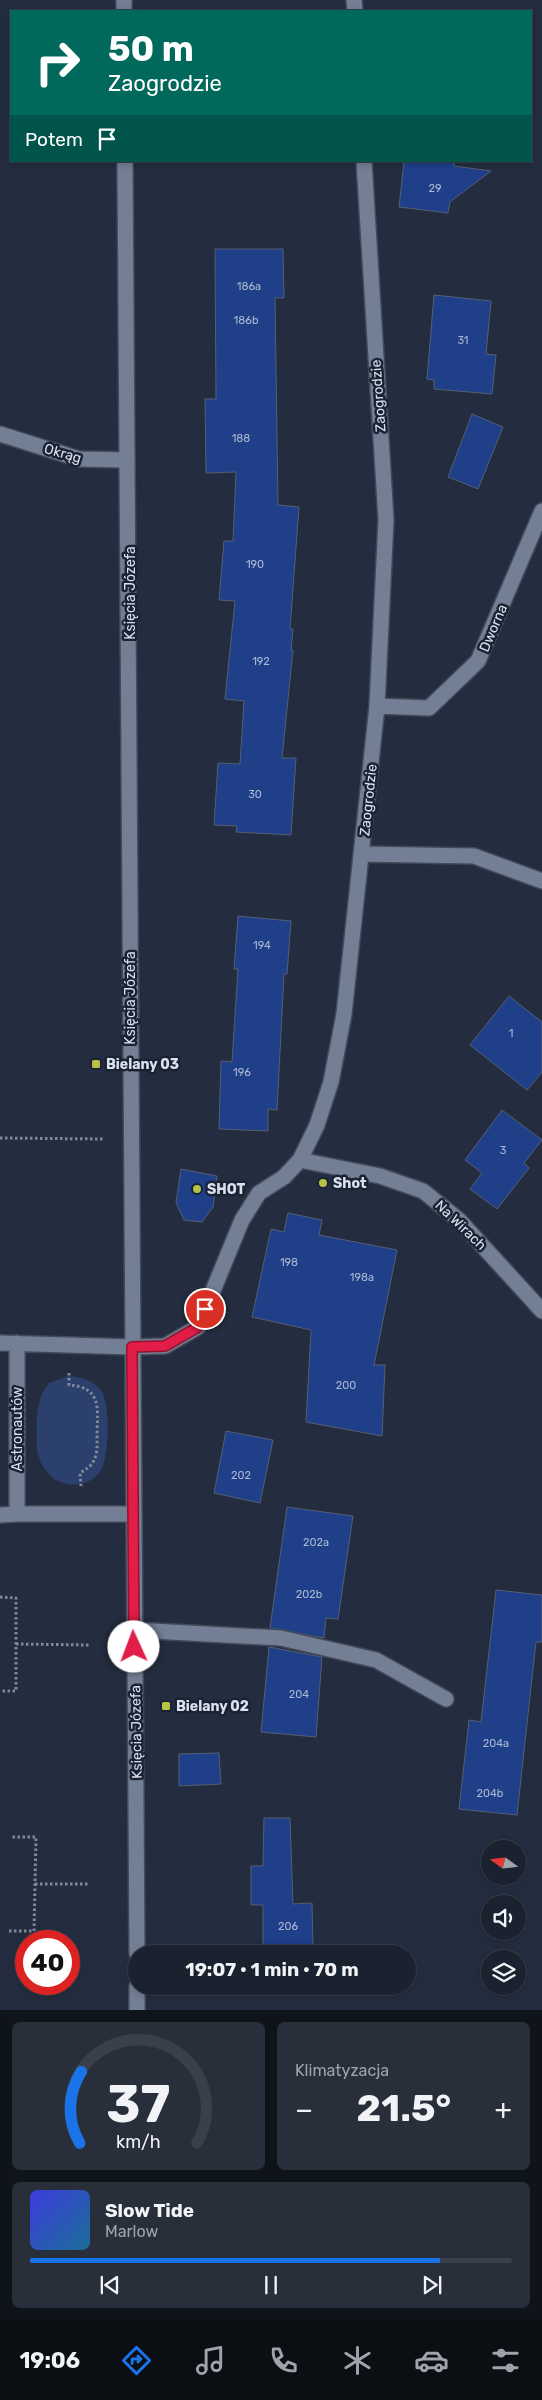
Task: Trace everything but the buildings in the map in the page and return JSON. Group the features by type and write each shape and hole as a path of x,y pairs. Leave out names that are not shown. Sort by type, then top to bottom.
{"street":[{"name":"Księcia Józefa","path":"125,162 127,460 130,542 132,1347 134,1630 137,1698 137,1945"},
{"name":"Zaogrodzie","path":"132,1347 165,1346 198,1327 242,1220 259,1193 284,1177 300,1160 317,1125 331,1082 344,1014 377,706 386,520 364,162"},
{"name":"Okrąg","path":"0,434 79,459 127,460"},
{"name":"Dworna","path":"377,706 429,708 478,661 542,511"},
{"path":"362,854 474,856 542,881"},
{"name":"Na Wirach","path":"300,1160 380,1176 423,1191 459,1220 542,1311"},
{"path":"0,1343 132,1347"},
{"name":"Astronautów","path":"17,1343 17,1514"},
{"path":"0,1515 134,1514"},
{"path":"134,1630 281,1638 376,1660 446,1699"},
{"path":"137,1995 137,2010"}],"path":[{"path":"0,1138 103,1139"},
{"path":"69,1386 80,1386 87,1389 94,1396 97,1407 95,1459 90,1467 80,1473"},
{"path":"0,1597 16,1598 16,1691 0,1691"},
{"path":"16,1644 90,1645"},
{"path":"9,1931 34,1931 36,1837 10,1837"},
{"path":"35,1884 90,1884"}],"shaded area":[{"path":"69,1376 93,1383 100,1389 106,1405 108,1428 102,1468 93,1479 80,1484 66,1484 53,1478 41,1463 37,1450 37,1412 44,1390 49,1383"}],"place":[{"name":"Bielany 03","path":"96,1064"},
{"name":"Shot","path":"323,1183"},
{"name":"SHOT","path":"197,1189"},
{"name":"Bielany 02","path":"166,1706"}],"route":[{"path":"134,1647 132,1347 165,1346 198,1327 205,1309"}]}
